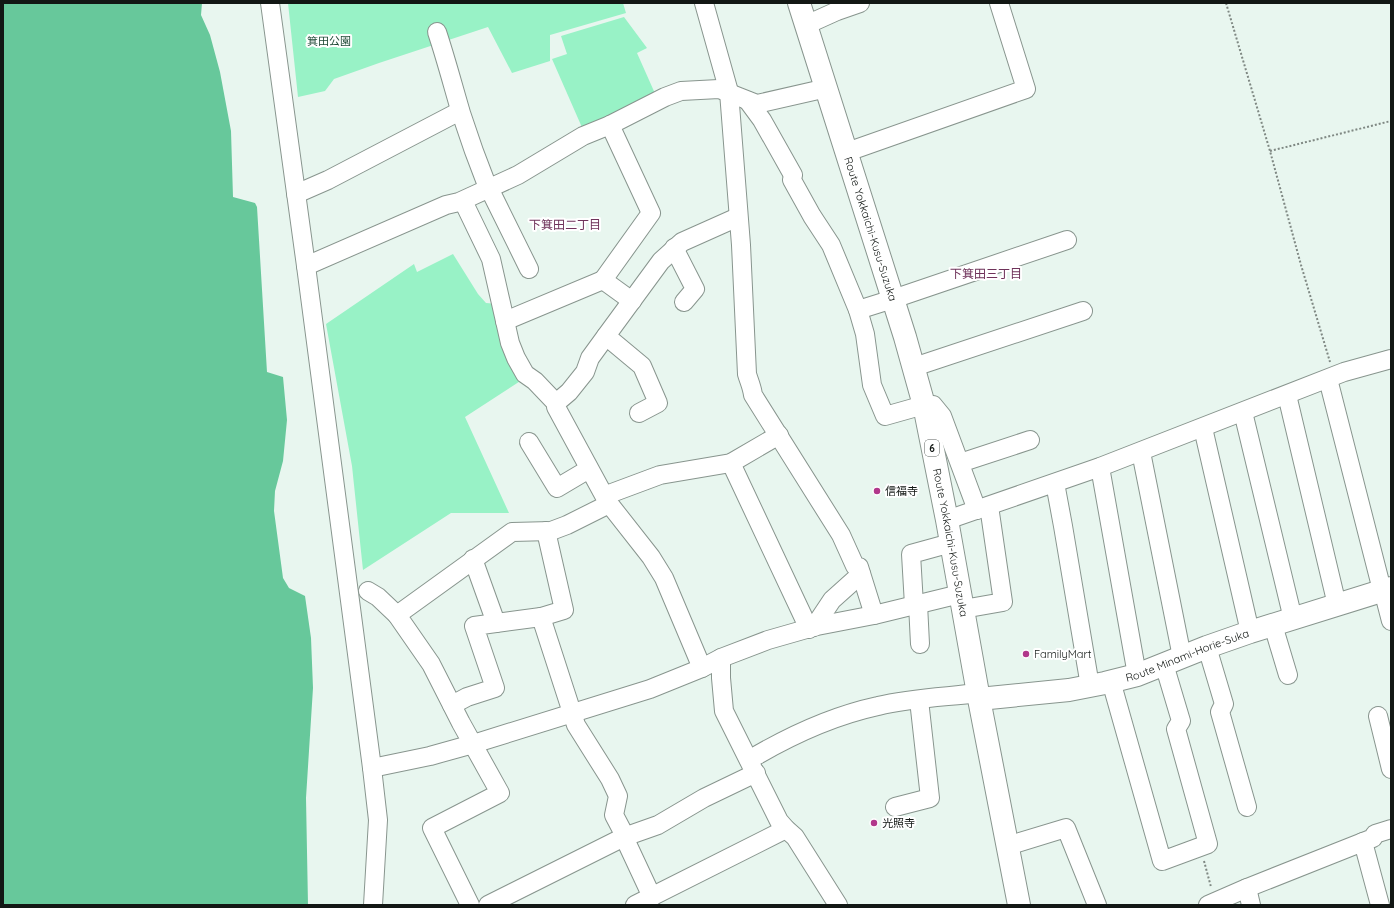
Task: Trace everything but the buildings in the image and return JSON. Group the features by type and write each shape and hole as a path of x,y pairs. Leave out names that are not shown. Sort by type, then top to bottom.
{"main road":[{"name":"Route Yokkaichi-Kusu-Suzuka","path":"799,3 893,299 924,404 1019,905"},
{"name":"Route Minami-Horie-Suka","path":"979,696 1069,690 1138,675 1173,660 1250,632 1385,589"}],"street":[{"path":"270,3 306,266 378,820 373,905"},
{"path":"704,3 729,92 743,282 747,374 752,387 753,395 841,535 855,566 859,567 874,615"},
{"path":"806,25 837,11 860,3"},
{"path":"847,152 1026,89 999,3"},
{"path":"437,32 447,61 460,111 478,162 489,188 529,269"},
{"path":"306,266 446,204 463,200 489,188 523,172 583,136 610,125 665,97 681,91 719,89 738,95 756,104 827,88"},
{"path":"372,768 430,756 473,744 650,689 702,668 721,658 768,640 811,628 916,605 961,601 1003,602 983,508 960,463 942,416 933,405 924,404 886,416 872,385 865,334 858,310 831,245 812,216 762,120 748,101"},
{"path":"296,194 328,180 460,111"},
{"path":"505,321 603,280 651,213 610,125"},
{"path":"463,200 491,259 510,343 520,366 525,374 535,381 556,403 556,407 607,501 651,557 664,578 702,668"},
{"path":"556,403 569,392 585,372 590,358 661,261 682,242 738,217"},
{"path":"858,310 1067,240"},
{"path":"674,248 695,288 684,302"},
{"path":"603,280 632,301"},
{"path":"914,367 1083,311"},
{"path":"606,336 642,366 653,390 658,403 639,413"},
{"path":"947,520 1141,452 1344,372 1391,359"},
{"path":"1331,378 1385,589 1391,621"},
{"path":"1287,395 1337,605"},
{"path":"1243,412 1283,622 1288,675"},
{"path":"1203,428 1250,632"},
{"path":"397,615 512,532 551,531 567,525 603,507 609,494 660,475 731,463 779,435"},
{"path":"960,463 1030,440"},
{"path":"529,442 557,488 589,469"},
{"path":"1111,681 1162,861 1208,844 1176,729 1181,721 1141,452"},
{"path":"731,463 811,628"},
{"path":"1100,467 1138,675"},
{"path":"1054,483 1063,526 1090,686"},
{"path":"452,705 467,697 495,688 474,626 541,617 564,610 546,531"},
{"path":"920,644 911,554 951,543"},
{"path":"473,559 496,623"},
{"path":"811,628 832,600 861,574"},
{"path":"368,591 378,597 397,615 431,664 461,723 500,793 432,828 470,905"},
{"path":"541,617 576,725 610,779 618,796 614,815 652,897"},
{"path":"1207,647 1224,704 1220,712 1247,808"},
{"path":"721,658 724,711 780,821 795,837 838,905"},
{"path":"488,905 625,837 658,825 752,767 769,748 825,722 878,706 919,700 979,696"},
{"path":"895,807 930,798 919,700"},
{"path":"1378,716 1391,769"},
{"path":"1007,846 1066,828 1097,905"},
{"path":"635,905 786,829"},
{"path":"1212,903 1249,897 1373,838 1375,834 1391,829"},
{"path":"1364,842 1380,905"}],"path":[{"path":"1226,3 1270,151 1331,378"},
{"path":"1270,151 1391,121"},
{"path":"1200,847 1212,903"}],"green space":[{"name":"箕田公園","path":"288,3 623,3 626,13 550,35 550,61 512,73 488,27 334,79 325,91 298,97"},
{"path":"624,17 647,48 637,53 657,98 584,132 552,59 567,54 561,36"},
{"path":"453,254 478,294 486,303 498,304 525,378 465,417 509,513 451,513 363,570 352,466 326,324 414,264 417,272"}],"shaded area":[{"path":"3,3 202,3 201,15 210,35 220,72 231,131 233,197 255,203 257,207 267,372 283,377 287,420 283,461 275,491 274,511 283,578 289,588 305,596 311,638 313,688 306,798 308,905 3,905"}],"place":[{"name":"信福寺","path":"877,491"},
{"name":"FamilyMart","path":"1026,654"},
{"name":"光照寺","path":"874,823"}],"district":[{"name":"下箕田二丁目","path":"565,225"},
{"name":"下箕田三丁目","path":"986,274"}]}
